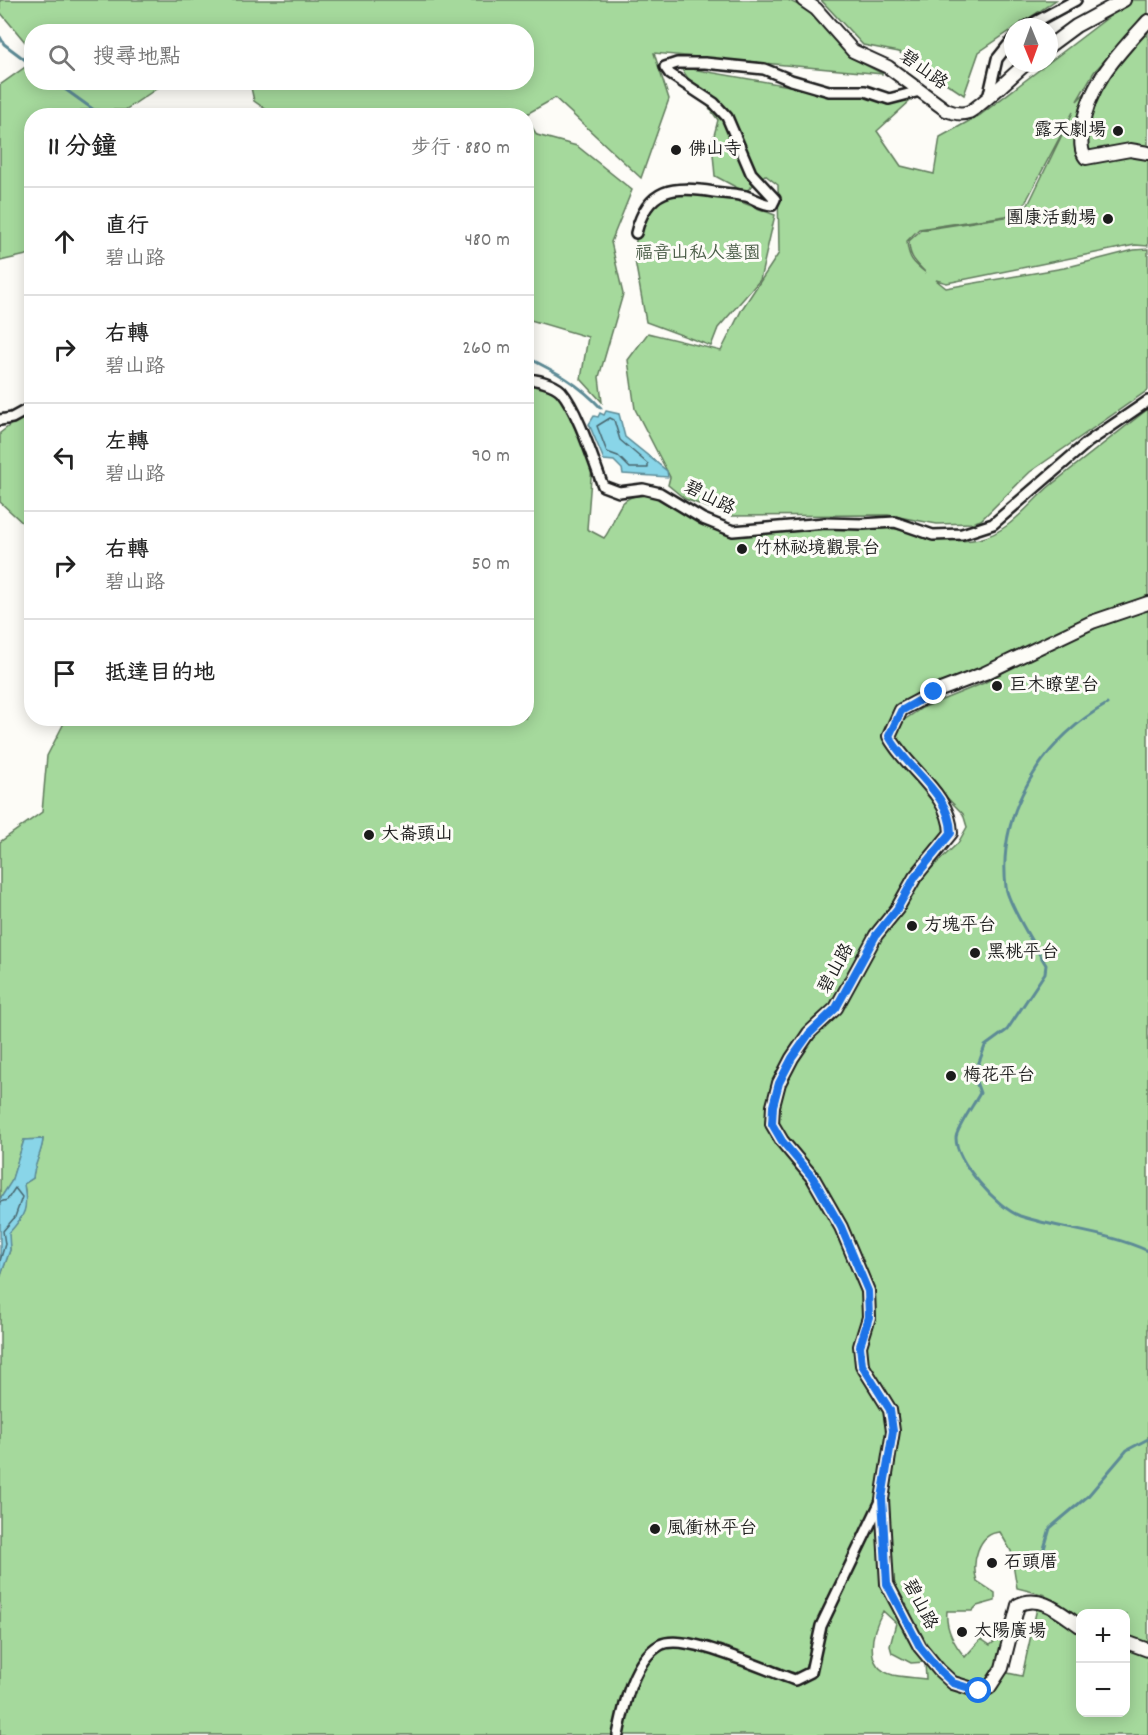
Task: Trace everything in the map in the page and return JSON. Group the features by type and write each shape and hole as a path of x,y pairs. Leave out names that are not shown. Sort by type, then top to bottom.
{"street":[{"name":"碧山路","path":"803,0 816,9 853,51 888,67 946,110 955,113 968,112 1016,72"},
{"path":"1043,18 1076,0"},
{"path":"1058,39 1076,26 1124,0"},
{"path":"1148,21 1096,82 1086,106 1081,147 1086,158 1130,150 1148,153"},
{"path":"989,94 997,59 1004,50"},
{"path":"636,233 641,213 656,196 674,190 688,188 748,197 760,204 772,205 775,199 751,173 727,117 714,103 670,74 665,67 677,63 705,63 764,69 791,80 830,91 865,91 889,99 920,92"},
{"name":"碧山路","path":"534,379 560,390 580,426 603,486 619,492 643,489 660,493 703,519 739,531 825,523 895,522 933,535 962,534 993,524 1088,442 1148,401"},
{"path":"3,420 24,411"},
{"name":"碧山路","path":"1076,1624 1041,1602 1026,1601 1018,1605 1002,1668 989,1688 979,1691 953,1683 920,1647 887,1584 882,1498 893,1431 890,1410 862,1365 860,1346 869,1317 868,1291 841,1227 819,1188 782,1141 772,1124 773,1106 779,1083 809,1034 836,1008 876,935 897,909 915,877 951,833 951,822 942,805 925,780 897,751 889,736 901,711 934,692 985,673 1092,622 1148,603"},
{"path":"618,1735 624,1708 636,1676 647,1656 661,1644 680,1641 697,1644 795,1680 811,1672 821,1626 882,1498"},
{"path":"1130,1644 1148,1650"}],"green space":[{"path":"0,0 788,0 817,14 848,56 883,74 654,53 669,99 641,178 555,98 534,110 534,108 264,108 254,101 252,90 534,90 534,24 24,24 24,41 0,12"},
{"path":"821,0 1056,0 1029,18 1004,18 1004,35 979,52 964,95 899,52 863,45"},
{"path":"1131,0 1148,0 1148,13 1094,72 1077,101 1148,29 1148,246 1135,245 947,283 936,280 946,288 1064,268 1134,250 1148,249 1148,390 1030,472 981,520 972,523 937,524 888,515 732,516 685,499 668,485 670,477 635,409 628,360 648,333 721,351 742,309 779,253 778,185 765,175 745,192 715,176 712,143 718,120 680,67 835,94 910,101 877,131 901,166 934,174 940,137 980,115 1036,72 1058,72 1058,56","holes":["1073,112 1028,205 1012,216 921,230 909,241 909,247 914,259 926,273 910,256 907,241 919,229 1012,215 1024,205"]},
{"path":"24,68 24,90 155,90 128,108 24,108 24,256 0,261 0,85"},
{"path":"534,130 537,135 577,146 632,190 611,242 623,294 599,377 602,402 581,379 588,337 534,321"},
{"name":"福音山私人墓園","path":"676,191 712,191 775,215 760,280 718,328 711,346 646,322 634,255 640,212 657,198"},
{"path":"534,381 560,395 592,466 587,529 604,538 623,503 635,496 646,495 669,501 723,530 734,533 756,534 813,527 864,526 893,528 942,539 967,541 979,539 1009,524 1051,485 1148,409 1148,599 1099,616 901,706 892,718 886,738 887,743 934,799 946,824 946,835 911,876 894,905 871,936 838,998 806,1029 782,1071 769,1110 770,1128 778,1145 807,1178 838,1228 864,1291 864,1320 856,1349 861,1368 887,1411 886,1454 889,1456 895,1438 895,1411 864,1361 863,1349 874,1311 872,1293 834,1207 811,1172 785,1142 775,1123 775,1113 796,1058 810,1036 844,1003 872,949 896,918 920,879 958,843 967,827 963,814 903,753 895,736 904,720 922,708 984,683 1040,652 1110,621 1148,608 1148,1735 0,1735 0,1278 10,1250 8,1233 24,1211 26,1199 24,1184 33,1178 43,1139 24,1140 11,1183 0,1199 0,842 42,812 47,756 62,726 534,726","holes":["1000,1532 1011,1551 1017,1588 1045,1595 1050,1603 1048,1611 1037,1608 1022,1676 1008,1673 1003,1655 1006,1638 999,1638 990,1645 981,1639 965,1657 954,1641 947,1624 947,1611 972,1611 977,1606 995,1601 995,1593 977,1581 975,1574 978,1550 981,1543 992,1534","883,1611 896,1623 890,1646 892,1653 911,1663 925,1662 926,1679 893,1675 883,1671 873,1657 873,1638"]},
{"path":"24,414 24,524 0,502 0,433"}],"water":[{"path":"606,411 619,414 625,437 667,471 668,477 623,474 622,469 614,461 604,460 589,424 594,416 598,417 600,413 604,415"},
{"path":"43,1139 33,1178 24,1184 26,1200 24,1211 9,1233 10,1250 0,1278 0,1199 11,1182 24,1140"}],"waterway":[{"path":"0,37 4,44 24,59"},
{"path":"66,90 91,108"},
{"path":"534,361 566,379 601,408"},
{"path":"1107,704 1084,719 1063,737 1029,781 1017,806 1009,832 1005,859 1006,887 1017,915 1046,965 1045,973 1007,1030 985,1046 974,1076 980,1093 962,1122 956,1138 958,1148 970,1171 990,1194 1011,1211 1036,1221 1117,1239 1148,1251"},
{"path":"1039,1566 1050,1528 1088,1496 1127,1450 1148,1439"}],"place":[{"name":"露天劇場","path":"1118,131"},
{"name":"佛山寺","path":"676,150"},
{"name":"團康活動場","path":"1108,219"},
{"name":"竹林祕境觀景台","path":"742,549"},
{"name":"巨木瞭望台","path":"997,686"},
{"name":"大崙頭山","path":"369,835"},
{"name":"方塊平台","path":"912,926"},
{"name":"黑桃平台","path":"975,953"},
{"name":"梅花平台","path":"951,1076"},
{"name":"風衝林平台","path":"655,1529"},
{"name":"石頭厝","path":"992,1563"},
{"name":"太陽廣場","path":"962,1632"}],"route":[{"path":"934,692 901,711 889,736 897,751 925,780 942,805 951,822 951,833 915,877 897,909 876,935 854,979 836,1008 809,1034 792,1058 779,1083 773,1106 772,1124 782,1141 813,1178 841,1227 868,1291 869,1317 860,1346 862,1365 878,1387 890,1410 893,1431 882,1498 887,1584 920,1647 939,1670 953,1683 966,1689 979,1691"}]}
